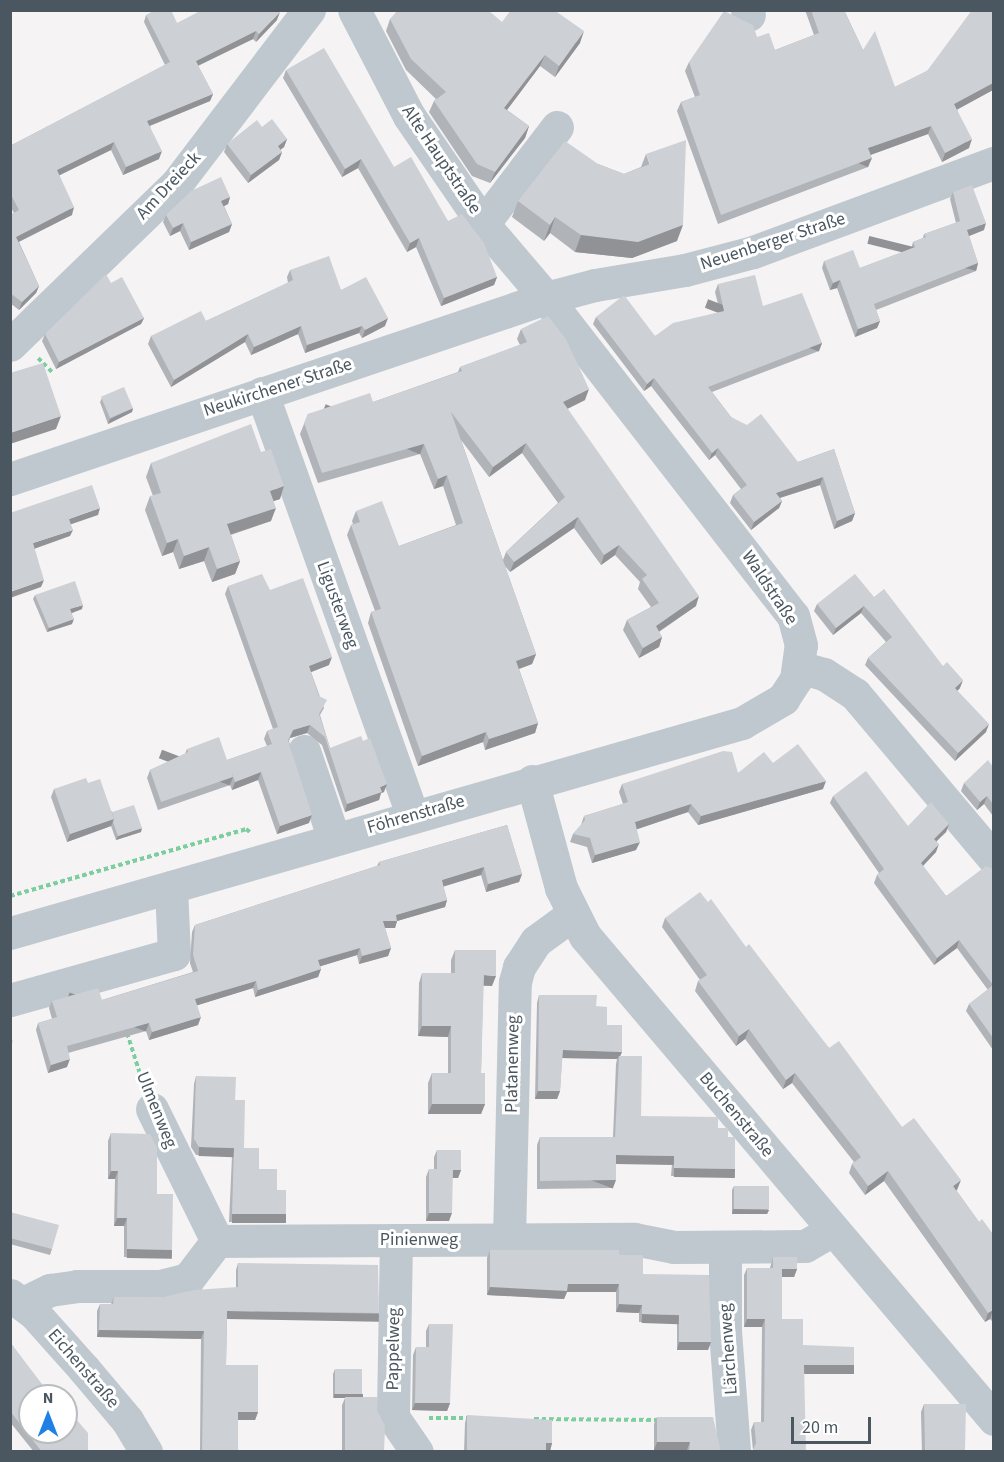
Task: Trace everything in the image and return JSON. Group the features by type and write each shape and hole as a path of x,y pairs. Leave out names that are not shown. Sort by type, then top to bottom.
{"street":[{"name":"Am Dreieck","path":"10,345 177,183 309,10"},
{"name":"Alte Hauptstraße","path":"354,10 409,116 483,224 546,298"},
{"path":"483,224 557,127"},
{"name":"Neuenberger Straße","path":"546,298 693,269 753,252 993,163"},
{"name":"Neukirchener Straße","path":"10,479 546,298"},
{"name":"Waldstraße","path":"546,298 792,616 801,645 799,667"},
{"name":"Ligusterweg","path":"262,393 413,816"},
{"path":"799,667 824,674 855,694 993,859"},
{"name":"Föhrenstraße","path":"10,933 532,781 742,723 783,699 799,667"},
{"path":"304,752 334,839"},
{"name":"Buchenstraße","path":"532,781 550,854 573,914 597,952 993,1419"},
{"path":"10,1000 174,954 171,886"},
{"name":"Platanenweg","path":"509,1239 515,982 519,967 536,942 573,914"},
{"name":"Ulmenweg","path":"152,1110 217,1241"},
{"name":"Pinienweg","path":"217,1241 634,1239 674,1247 805,1246 833,1230"},
{"name":"Pappelweg","path":"393,1417 396,1240"},
{"path":"17,1299 76,1286 160,1286 188,1279 217,1241"},
{"name":"Lärchenweg","path":"725,1247 725,1331 734,1452"},
{"name":"Eichenstraße","path":"17,1299 128,1420 146,1452"},
{"path":"393,1417 417,1452"}],"path":[{"path":"10,896 246,829 279,855"},
{"name":"Ulmenweg","path":"126,1030 152,1110"},
{"path":"393,1417 476,1418"},
{"path":"523,1419 664,1420"}],"building":[{"path":"155,10 171,10 177,23 202,10 278,10 280,12 259,34 256,31 196,61 213,94 147,121 162,151 126,167 114,142 57,170 74,207 16,237 39,286 22,302 10,293 10,215 19,210 10,193 10,146 170,62 146,15"},
{"path":"398,10 488,10 502,22 511,10 554,10 584,31 559,66 545,55 504,108 529,126 495,172 477,164 434,101 446,92 411,59 390,19"},
{"path":"811,10 844,10 863,50 875,31 895,87 927,71 972,10 993,10 993,83 954,104 972,139 945,153 931,126 868,148 872,158 721,215 681,102 700,95 689,62 724,11 753,25 757,37 769,33 775,50 819,33"},
{"path":"324,48 394,167 411,157 448,221 462,214 484,243 497,277 444,298 419,238 410,243 361,159 345,169 286,70"},
{"path":"272,119 287,139 278,146 282,152 251,175 227,144 257,120 262,127"},
{"path":"686,140 683,225 638,242 581,235 555,217 550,225 518,201 565,141 598,164 624,174 650,164 646,154"},
{"path":"221,177 230,197 221,201 232,224 191,242 183,223 173,228 166,215 191,191"},
{"path":"972,185 986,223 967,230 978,263 874,304 880,321 858,329 840,280 833,283 824,261 853,250 860,268 915,247 913,242 926,237 924,234 960,221 953,192"},
{"path":"329,256 341,290 366,277 388,318 365,330 362,326 307,345 301,326 254,347 248,334 174,380 151,336 201,311 206,321 293,280 290,270"},
{"path":"106,274 111,283 122,277 144,318 59,362 45,334"},
{"path":"755,275 763,306 802,293 822,343 708,387 731,417 747,425 761,414 798,462 834,449 855,513 837,521 823,477 776,493 782,501 754,522 733,495 747,485 718,448 712,453 654,378 647,384 596,317 624,295 655,336 673,323 724,311 718,284"},
{"path":"548,316 566,339 589,389 563,402 699,596 656,626 662,637 643,648 627,620 659,603 642,579 647,575 619,545 604,555 578,517 514,562 506,552 565,497 526,443 493,467 451,412 536,654 516,661 538,723 489,739 486,732 422,756 371,612 381,609 351,525 360,522 356,511 382,501 399,546 463,523 447,475 438,479 424,444 322,473 304,423 308,414 370,393 373,402 462,371 460,367 527,342 521,329"},
{"path":"43,363 61,416 10,433 10,373"},
{"path":"124,387 133,408 110,418 101,397"},
{"path":"251,424 261,452 271,449 284,486 270,491 276,508 227,524 240,561 217,569 209,547 184,556 178,539 167,543 150,496 161,493 151,463"},
{"path":"92,485 100,508 69,519 73,530 33,543 44,580 10,592 10,513"},
{"path":"262,574 270,590 303,578 332,657 309,666 319,696 327,700 319,714 330,748 361,736 363,741 370,738 387,784 380,787 382,792 347,804 325,737 310,725 293,730 288,740 312,815 280,826 261,772 235,782 231,770 233,777 161,802 150,770 188,752 187,749 219,737 227,760 272,744 267,731 278,727 228,586"},
{"path":"855,574 874,597 884,589 943,666 947,662 963,680 955,688 989,724 958,753 868,658 892,637 864,606 836,628 817,604"},
{"path":"75,581 83,605 70,609 74,619 49,628 35,595"},
{"path":"798,744 826,781 701,816 691,804 635,822 640,842 595,855 590,838 573,834 585,820 584,816 628,802 622,784 723,751 732,752 738,773 764,752 773,763"},
{"path":"988,760 993,767 993,804 987,796 980,802 964,783"},
{"path":"866,771 908,826 931,802 949,824 934,839 939,844 921,863 946,896 986,866 993,869 993,985 959,940 937,958 877,875 884,869 833,796"},
{"path":"86,778 88,783 100,779 114,819 70,834 54,789"},
{"path":"134,805 142,828 118,836 112,812"},
{"path":"507,825 522,874 488,884 484,867 442,880 447,900 396,915 397,921 383,921 391,948 362,956 360,948 318,960 321,969 258,990 256,981 195,999 201,1017 152,1032 149,1023 67,1046 70,1059 51,1065 38,1023 57,1017 52,1001 98,988 102,1000 198,971 193,955 195,925 380,865 379,862"},
{"path":"700,892 708,902 711,899 746,947 749,944 829,1048 839,1041 902,1127 914,1118 961,1180 953,1186 979,1222 982,1219 993,1234 993,1310 988,1313 888,1171 868,1186 852,1164 861,1157 795,1073 786,1080 749,1029 739,1036 698,981 707,975 665,918"},
{"path":"455,950 496,950 496,976 484,975 481,1073 485,1073 485,1104 432,1104 432,1073 451,1073 451,1026 422,1026 422,973 455,973"},
{"path":"993,985 993,1038 969,1004"},
{"path":"539,995 597,995 596,1006 607,1007 607,1025 622,1025 622,1052 563,1050 560,1091 538,1091"},
{"path":"619,1056 642,1056 641,1116 718,1117 718,1128 728,1128 728,1137 735,1137 735,1169 674,1168 674,1156 616,1155 616,1180 540,1181 540,1137 615,1137"},
{"path":"196,1076 236,1077 235,1100 245,1100 244,1148 259,1148 259,1169 277,1169 277,1190 286,1190 286,1214 232,1214 234,1148 199,1147 194,1139"},
{"path":"111,1133 150,1134 157,1148 157,1194 173,1194 172,1250 127,1249 127,1218 117,1218 118,1171 111,1171"},
{"path":"437,1150 461,1150 461,1170 453,1170 452,1213 429,1213 429,1169 437,1169"},
{"path":"734,1186 769,1186 769,1209 734,1209"},
{"path":"10,1212 59,1225 52,1249 10,1238"},
{"path":"490,1250 619,1250 619,1255 643,1255 643,1274 709,1275 711,1342 679,1342 679,1315 642,1314 642,1305 619,1304 619,1284 568,1284 567,1291 490,1287"},
{"path":"773,1257 797,1257 797,1269 782,1269 782,1319 803,1319 803,1345 854,1347 854,1365 804,1365 806,1452 752,1452 756,1443 754,1422 764,1422 765,1319 747,1319 747,1268 773,1268"},
{"path":"238,1263 378,1265 379,1313 227,1311 226,1365 258,1365 258,1412 238,1412 238,1452 202,1452 204,1331 99,1330 100,1304 113,1304 114,1297 163,1297 194,1290 238,1287"},
{"path":"429,1324 453,1324 450,1403 415,1403 416,1347 429,1347"},
{"path":"10,1342 42,1384 18,1384 18,1421 10,1411"},
{"path":"335,1369 362,1369 362,1394 335,1394"},
{"path":"345,1397 377,1397 377,1410 385,1426 384,1452 345,1452"},
{"path":"924,1404 966,1404 965,1450 925,1452"},
{"path":"467,1415 552,1420 552,1443 546,1443 546,1451 540,1452 467,1452"},
{"path":"657,1417 713,1417 721,1452 689,1452 690,1442 657,1442"},
{"path":"78,1421 88,1433 88,1452 56,1452 55,1450 42,1452 36,1444 78,1444"}]}
